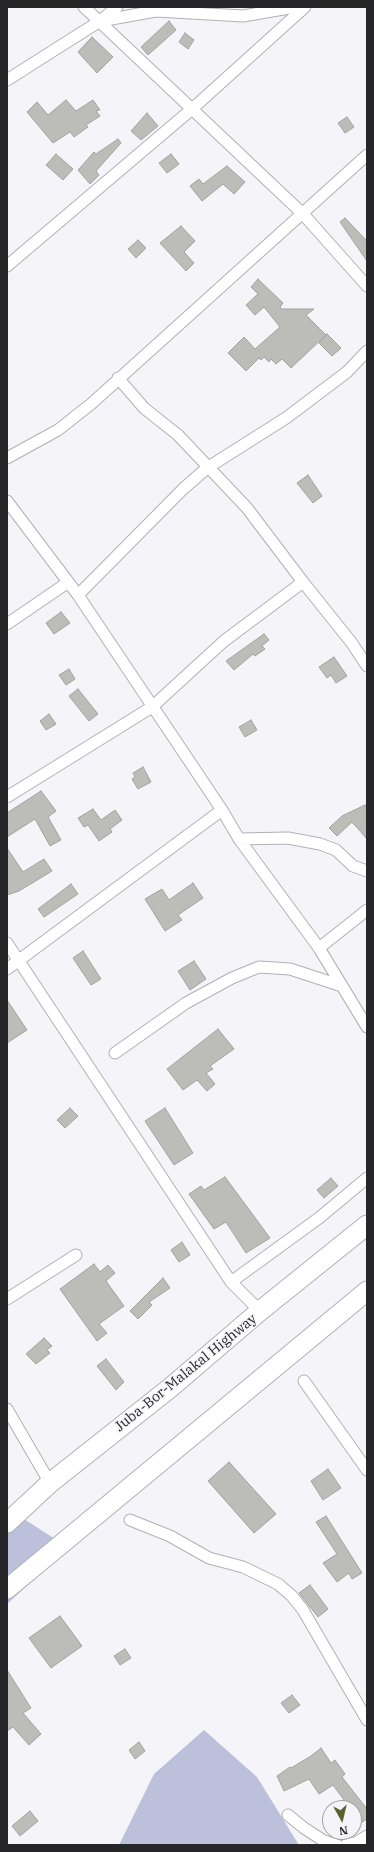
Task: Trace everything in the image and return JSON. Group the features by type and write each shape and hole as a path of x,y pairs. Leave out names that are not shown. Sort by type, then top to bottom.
{"highway":[{"name":"Juba-Bor-Malakal Highway","path":"7,1523 50,1482 170,1388 367,1225"},
{"path":"7,1589 367,1291"}],"street":[{"path":"84,7 303,214 367,286"},
{"path":"7,80 100,21 117,7"},
{"path":"100,21 156,11 243,16 295,7"},
{"path":"7,266 192,108 305,7"},
{"path":"7,458 58,430 91,404 118,378 303,214 367,155"},
{"path":"78,595 178,494 208,468 286,418 347,372 367,351"},
{"path":"118,378 144,408 178,435 247,508 303,582 352,642 367,666"},
{"path":"7,501 67,583 78,595 222,810 239,839 319,948 367,1027"},
{"path":"7,797 152,707 224,641 303,582"},
{"path":"7,624 67,583"},
{"path":"7,969 222,810"},
{"path":"239,839 288,838 320,844 336,850 353,866 367,871"},
{"path":"319,948 367,910"},
{"path":"7,943 231,1282 260,1312"},
{"path":"115,1053 186,1003 232,978 259,967 290,969 342,986"},
{"path":"231,1282 319,1218 367,1178"},
{"path":"7,1299 76,1255"},
{"path":"304,1382 367,1470"},
{"path":"7,1409 50,1482"},
{"path":"130,1520 170,1536 209,1558 243,1567 278,1584 292,1596 304,1610 367,1720"},
{"path":"288,1815 318,1836 337,1845"},
{"path":"346,1845 356,1843 367,1836"}],"shaded area":[{"path":"7,1508 69,1548 7,1604"},
{"path":"204,1730 257,1777 299,1845 119,1845 154,1774"}],"building":[{"path":"169,21 176,30 148,55 141,47"},
{"path":"185,33 194,40 188,49 179,42"},
{"path":"92,37 113,57 97,73 78,52"},
{"path":"66,100 76,111 93,100 100,110 96,111 100,116 86,125 88,127 74,137 70,132 53,143 27,112 37,102 48,115"},
{"path":"147,113 158,126 141,140 131,131"},
{"path":"347,117 354,127 345,133 338,123"},
{"path":"118,139 121,143 96,171 99,175 90,184 78,170 94,152 96,154"},
{"path":"56,154 73,169 63,180 46,165"},
{"path":"171,154 179,164 167,173 159,163"},
{"path":"227,166 245,182 234,194 223,184 202,201 190,186 199,179 203,184"},
{"path":"345,218 367,241 367,261 340,222"},
{"path":"181,226 195,241 184,252 194,263 186,271 160,243"},
{"path":"138,240 146,248 136,258 128,249"},
{"path":"258,279 283,303 280,307 282,309 314,309 306,315 326,335 291,368 282,359 276,364 271,359 269,362 264,357 261,360 259,358 246,371 228,353 244,337 255,349 280,327 264,307 255,315 246,305 258,294 251,287"},
{"path":"327,334 341,348 332,356 319,343"},
{"path":"308,475 322,496 313,503 297,483"},
{"path":"61,612 70,623 54,634 46,623"},
{"path":"264,634 269,640 262,646 265,649 255,656 253,654 234,670 226,661"},
{"path":"334,657 347,676 336,683 331,675 327,678 319,667"},
{"path":"69,669 75,679 66,685 59,675"},
{"path":"78,689 98,714 89,721 69,696"},
{"path":"49,714 56,724 46,730 40,721"},
{"path":"251,720 257,730 245,737 239,727"},
{"path":"143,767 151,782 138,789 132,779 135,777 133,773"},
{"path":"41,791 56,811 48,817 61,840 50,846 35,819 7,837 7,813"},
{"path":"365,805 367,808 367,839 352,822 337,836 329,828 342,816"},
{"path":"93,809 101,820 115,810 122,820 110,829 112,832 99,841 88,825 84,827 78,818"},
{"path":"7,848 23,872 44,859 52,871 19,891 7,895"},
{"path":"193,883 203,898 178,915 182,920 165,931 145,899 162,889 169,900"},
{"path":"71,884 78,894 44,917 38,909"},
{"path":"83,951 101,979 91,985 73,958"},
{"path":"194,961 206,979 190,990 178,971"},
{"path":"7,1000 27,1030 7,1043"},
{"path":"218,1029 234,1049 210,1066 213,1069 206,1073 215,1084 207,1091 197,1080 183,1090 167,1069"},
{"path":"70,1108 78,1116 65,1128 57,1120"},
{"path":"165,1108 193,1153 174,1165 145,1121"},
{"path":"225,1177 270,1238 246,1253 226,1222 214,1229 189,1194 201,1186 204,1190"},
{"path":"331,1178 338,1186 324,1198 317,1190"},
{"path":"182,1242 190,1255 179,1262 171,1250"},
{"path":"94,1264 100,1272 108,1265 115,1273 106,1281 124,1306 99,1324 107,1333 97,1341 60,1289"},
{"path":"163,1278 170,1288 149,1302 152,1305 138,1319 130,1311"},
{"path":"44,1338 52,1346 47,1350 50,1353 36,1364 26,1354"},
{"path":"106,1359 124,1382 116,1390 97,1366"},
{"path":"229,1462 276,1514 254,1533 208,1481"},
{"path":"328,1469 341,1488 323,1500 311,1481"},
{"path":"326,1516 362,1573 352,1579 349,1573 337,1582 323,1563 337,1554 316,1522"},
{"path":"310,1585 328,1609 318,1617 299,1593"},
{"path":"60,1616 82,1646 51,1668 29,1638"},
{"path":"125,1649 131,1658 120,1665 114,1656"},
{"path":"7,1670 31,1708 23,1713 41,1734 29,1745 13,1727 7,1731"},
{"path":"292,1695 300,1705 289,1713 281,1703"},
{"path":"139,1742 145,1751 135,1759 129,1750"},
{"path":"321,1748 331,1763 335,1760 345,1774 342,1777 360,1800 344,1800 333,1785 319,1794 309,1779 284,1791 277,1776 311,1756"},
{"path":"362,1803 367,1809 367,1819 362,1822"},
{"path":"30,1811 38,1821 20,1836 12,1826"}]}
